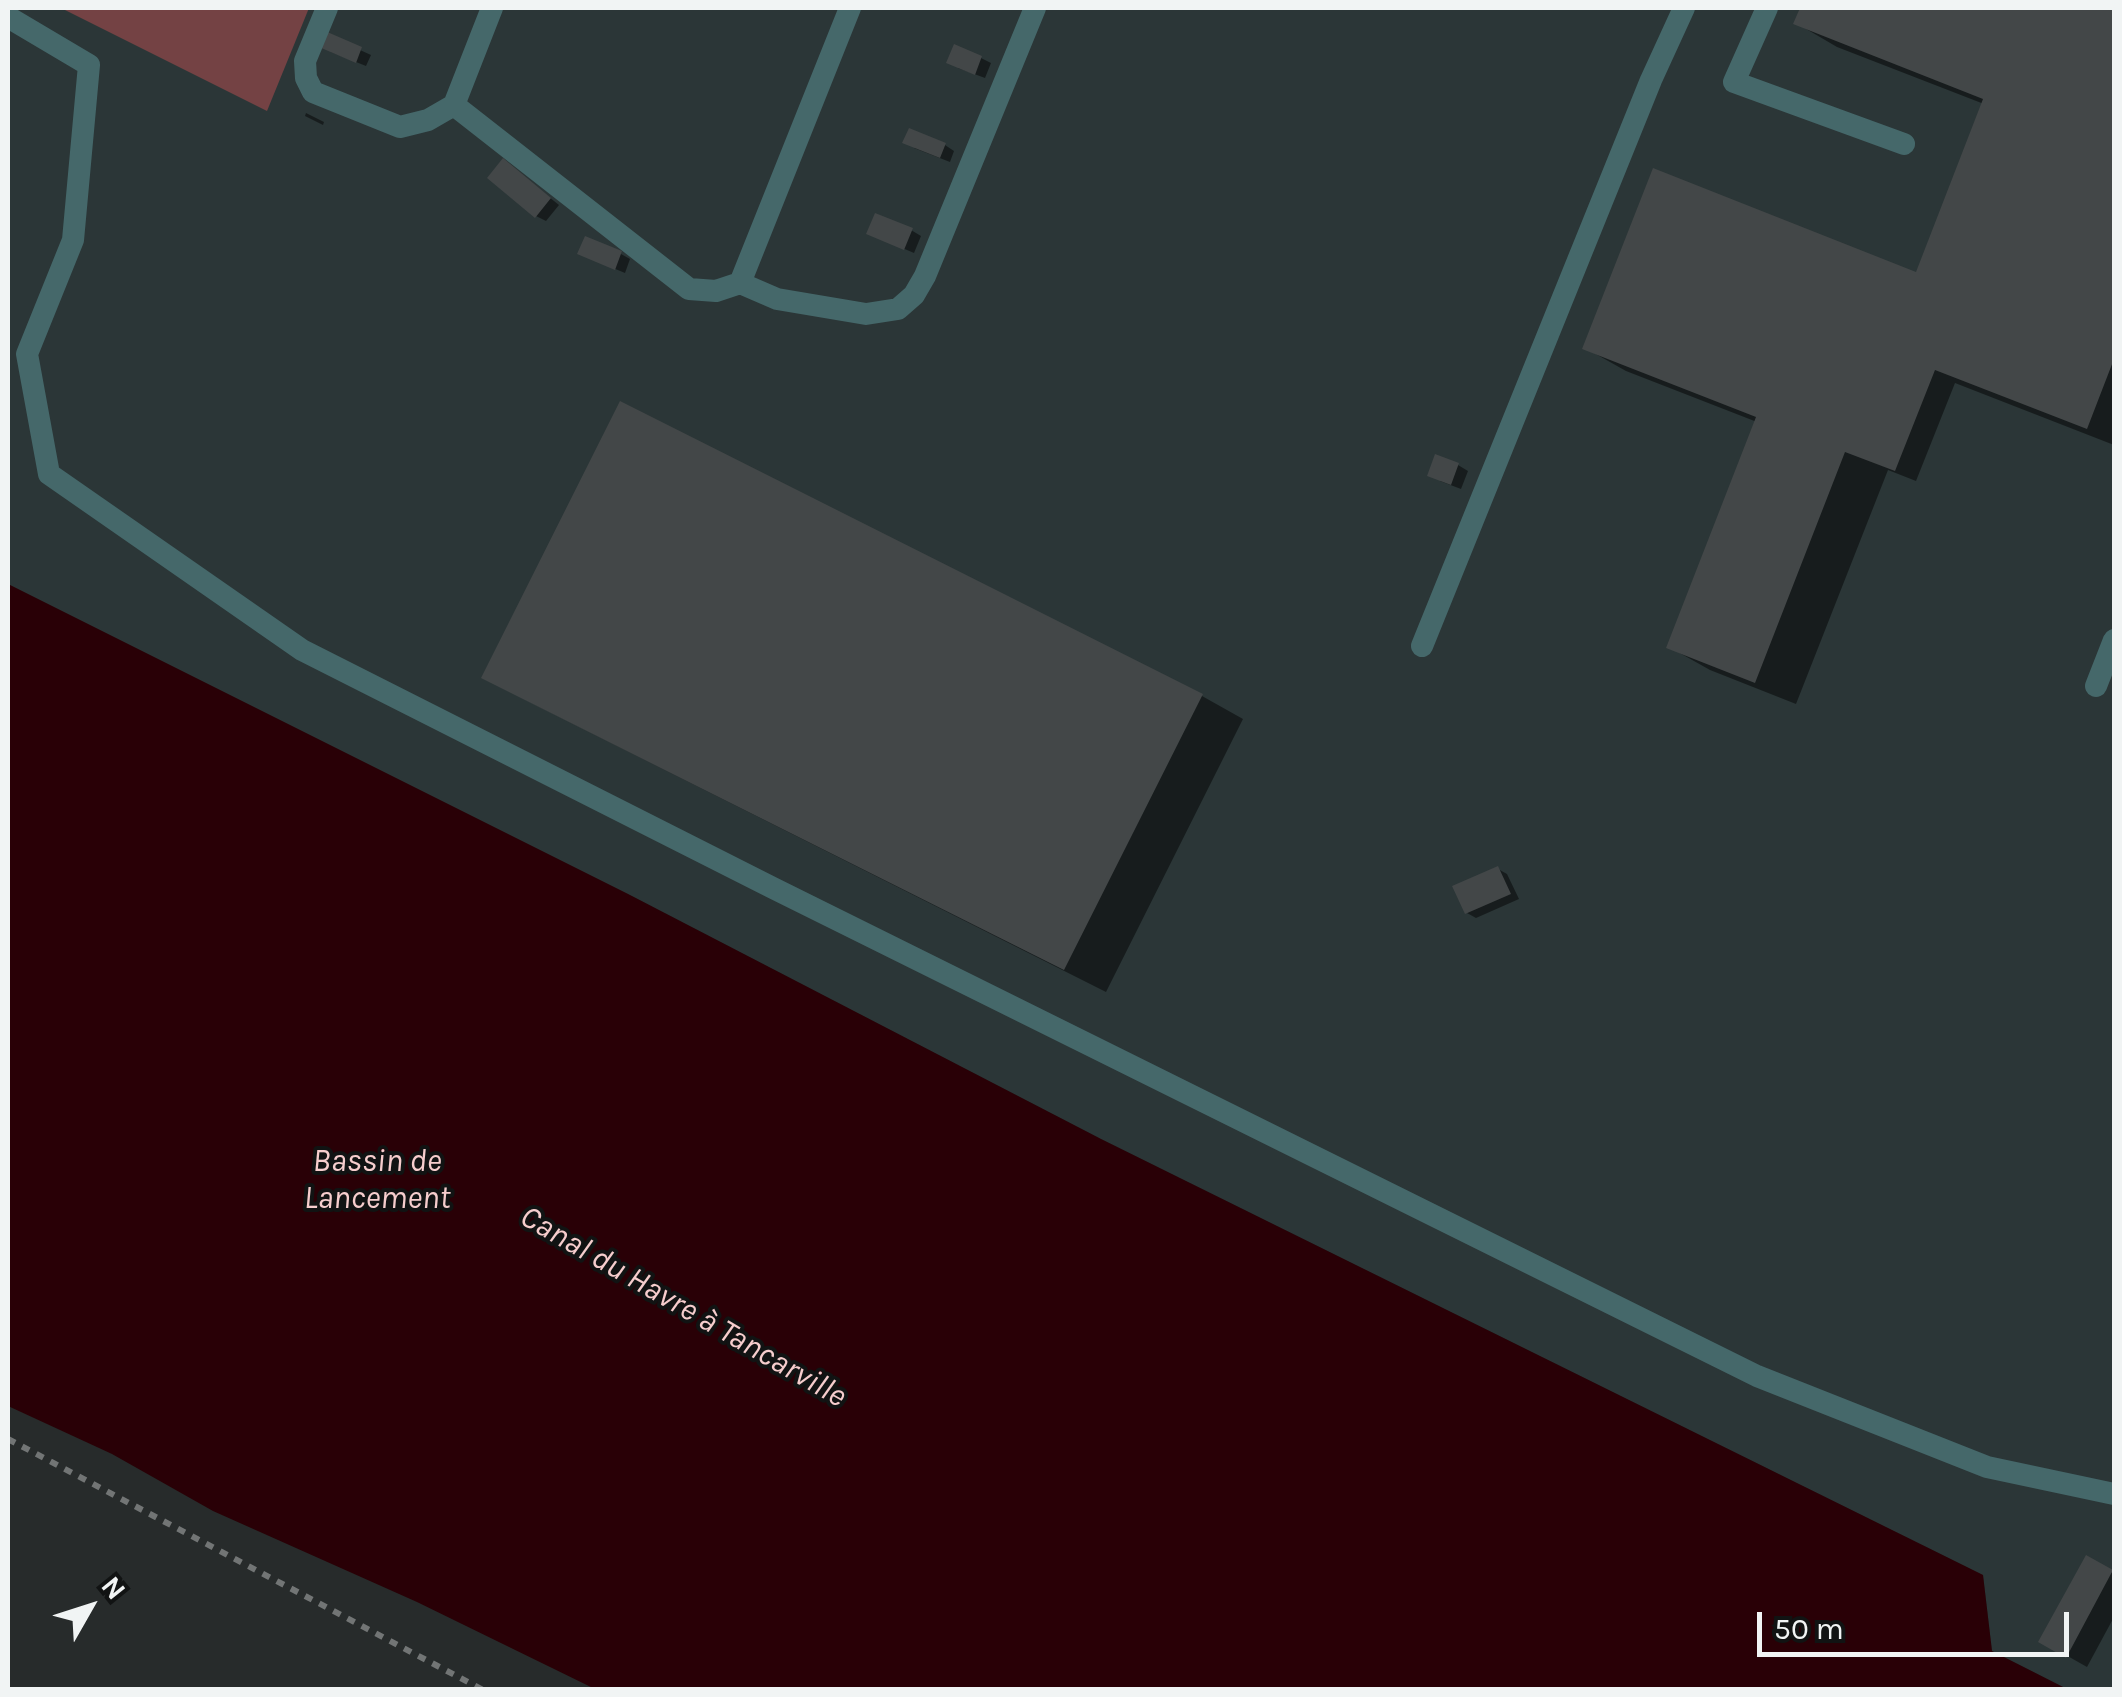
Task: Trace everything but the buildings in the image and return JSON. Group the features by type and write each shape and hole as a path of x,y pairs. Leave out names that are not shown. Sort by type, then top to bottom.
{"lane":[{"path":"327,8 305,61 306,78 314,92 400,128 428,120 454,105 492,8"},
{"path":"740,283 850,8"},
{"path":"454,105 689,289 716,291 740,283 777,299 866,314 898,309 914,295 1035,8"},
{"path":"1422,646 1684,8"},
{"path":"1767,8 1734,82 1904,144"},
{"path":"8,18 89,64 73,240 27,354 50,474 302,650 1739,1367 1987,1467 2114,1494"},
{"path":"2096,686 2114,640"}],"path":[{"path":"8,1439 483,1690"}],"shaded area":[{"path":"8,8 2114,8 2114,1689 2067,1689 1992,1651 1983,1575 1101,1139 628,894 8,584"},
{"path":"61,8 309,8 267,111"}],"water":[{"name":"Bassin de Lancement","path":"8,584 628,894 1101,1139 1983,1575 1992,1651 2067,1689 595,1689 417,1602 213,1511 112,1454 8,1406"}],"water label":[{"name":"Canal du Havre à Tancarville","path":"683,1307"}]}
